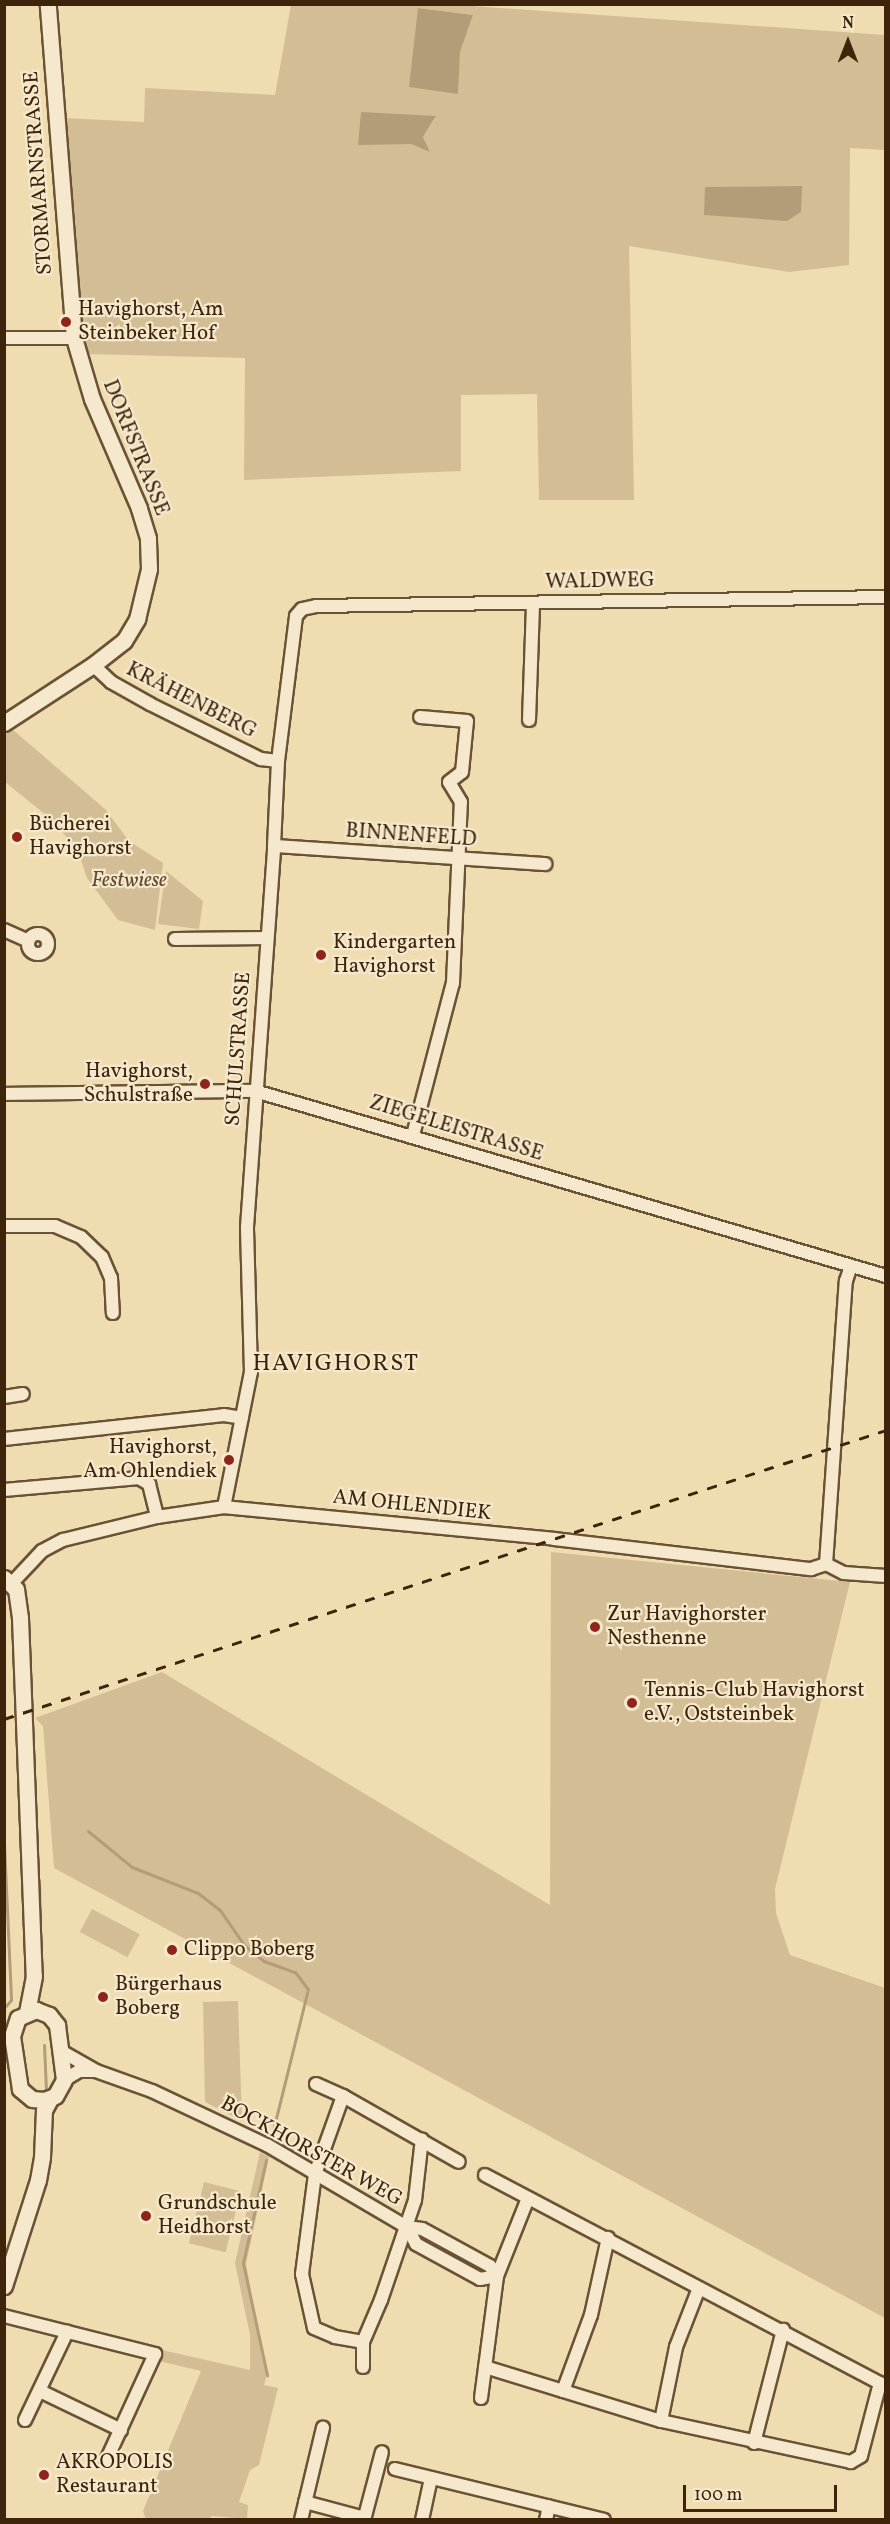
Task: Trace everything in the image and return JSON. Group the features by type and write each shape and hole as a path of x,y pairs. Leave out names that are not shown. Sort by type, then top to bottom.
{"street":[{"name":"STORMARNSTRASSE","path":"48,4 74,338"},
{"path":"4,338 74,338"},
{"name":"DORFSTRASSE","path":"4,723 93,665 124,641 134,625 147,585 149,551 139,508 92,399 74,338"},
{"name":"WALDWEG","path":"316,606 885,597"},
{"path":"529,720 533,603"},
{"name":"SCHULSTRASSE","path":"224,1507 251,1372 247,1227 278,761 296,616 302,609 316,606"},
{"name":"KRÄHENBERG","path":"93,665 111,682 150,704 261,759 278,761"},
{"path":"413,1135 453,983 461,802 449,782 462,772 467,721 420,717"},
{"name":"BINNENFELD","path":"274,846 544,864"},
{"path":"4,930 29,941"},
{"path":"175,939 267,938"},
{"name":"ZIEGELEISTRASSE","path":"4,1094 255,1091 413,1135 885,1276"},
{"path":"4,1226 55,1226 81,1237 102,1257 111,1278 113,1313"},
{"path":"826,1564 846,1281 851,1266"},
{"path":"4,1397 23,1394"},
{"path":"4,1439 224,1415 242,1418"},
{"path":"4,1490 140,1478 149,1484 157,1517"},
{"name":"AM OHLENDIEK","path":"8,1580 55,1543 157,1517 224,1507 554,1539 811,1569 826,1564 844,1573 885,1576"},
{"path":"8,1580 19,1596 20,1618 34,1976 27,2012"},
{"path":"4,2286 38,2180 42,2157 41,2135 44,2107 59,2091 64,2080 57,2025 46,2013 34,1976"},
{"path":"41,2135 27,2097 17,2084 10,2061 8,2042 15,2023 27,2012 36,2010 46,2013"},
{"name":"BOCKHORSTER WEG","path":"61,2051 96,2071 152,2091 243,2134 407,2227 416,2244 480,2279 497,2276"},
{"path":"64,2080 79,2071 96,2071"},
{"path":"316,2084 422,2139 459,2162"},
{"path":"343,2096 315,2174 302,2274 314,2328 335,2337 363,2343"},
{"path":"27,2097 38,2100 50,2099"},
{"path":"363,2367 363,2343 415,2200 422,2139"},
{"path":"485,2175 609,2238 879,2383 861,2456 851,2462 754,2443 661,2421 485,2367"},
{"path":"481,2398 497,2276 528,2198"},
{"path":"563,2391 591,2315 609,2238"},
{"path":"661,2421 676,2347 699,2288"},
{"path":"4,2316 155,2354 106,2461"},
{"path":"754,2443 783,2330"},
{"path":"25,2420 67,2332"},
{"path":"40,2391 121,2430"},
{"path":"301,2520 323,2428"},
{"path":"305,2502 365,2519 382,2452"},
{"path":"395,2469 604,2520"},
{"path":"422,2520 431,2478"},
{"path":"546,2520 549,2506"}],"green space":[{"path":"291,5 458,5 885,35 885,150 850,148 849,265 789,272 629,246 634,500 539,500 537,394 461,395 461,471 244,480 245,358 86,354 72,251 64,118 144,122 145,88 275,95","holes":["418,8 473,15 460,52 457,94","436,117 423,137 429,151 411,144"]},
{"name":"Festwiese","path":"12,729 105,809 129,841 163,863 155,930 118,920 87,878 77,848 46,815 5,782 5,735"},
{"path":"166,871 203,901 199,929 158,924"},
{"path":"551,1552 850,1582 775,1889 776,1913 790,1955 885,1988 885,2318 54,1868 43,1726 35,1718 162,1672 550,1905"},
{"path":"92,1909 140,1934 127,1957 80,1932"},
{"path":"238,2001 242,2121 205,2102 203,2002"},
{"path":"260,2152 269,2157 246,2264 267,2374 264,2385 278,2388 259,2465 250,2470 239,2502 248,2505 247,2519 212,2516 209,2519 146,2519 143,2511 201,2371 159,2361 162,2350 250,2370 250,2335 235,2263"},
{"path":"204,2182 241,2191 226,2252 189,2243"}],"shaded area":[{"path":"418,8 473,15 460,52 458,94 409,87"},
{"path":"361,112 436,116 423,137 430,152 411,144 358,145"},
{"path":"802,186 801,212 787,221 704,215 705,187"}],"waterway":[{"path":"88,1831 132,1867 198,1893 220,1910 244,1945 264,1961 295,1972 308,1989 272,2135"},
{"path":"4,1844 11,2000 4,2008"},
{"path":"39,1880 40,1930"},
{"path":"41,1963 41,1968"},
{"path":"44,2045 46,2091"},
{"path":"266,2160 243,2263 267,2375"}],"railway":[{"path":"4,1719 886,1430"}],"place":[{"name":"Havighorst, Am Steinbeker Hof","path":"66,322"},
{"name":"Bücherei Havighorst","path":"17,837"},
{"name":"Kindergarten Havighorst","path":"321,955"},
{"name":"Havighorst, Schulstraße","path":"205,1084"},
{"name":"Havighorst, Am Ohlendiek","path":"229,1460"},
{"name":"Zur Havighorster Nesthenne","path":"595,1627"},
{"name":"Tennis-Club Havighorst e.V., Oststeinbek","path":"632,1703"},
{"name":"Clippo Boberg","path":"172,1950"},
{"name":"Bürgerhaus Boberg","path":"103,1997"},
{"name":"Grundschule Heidhorst","path":"146,2216"},
{"name":"AKROPOLIS Restaurant","path":"44,2475"}],"district":[{"name":"HAVIGHORST","path":"336,1365"}]}
